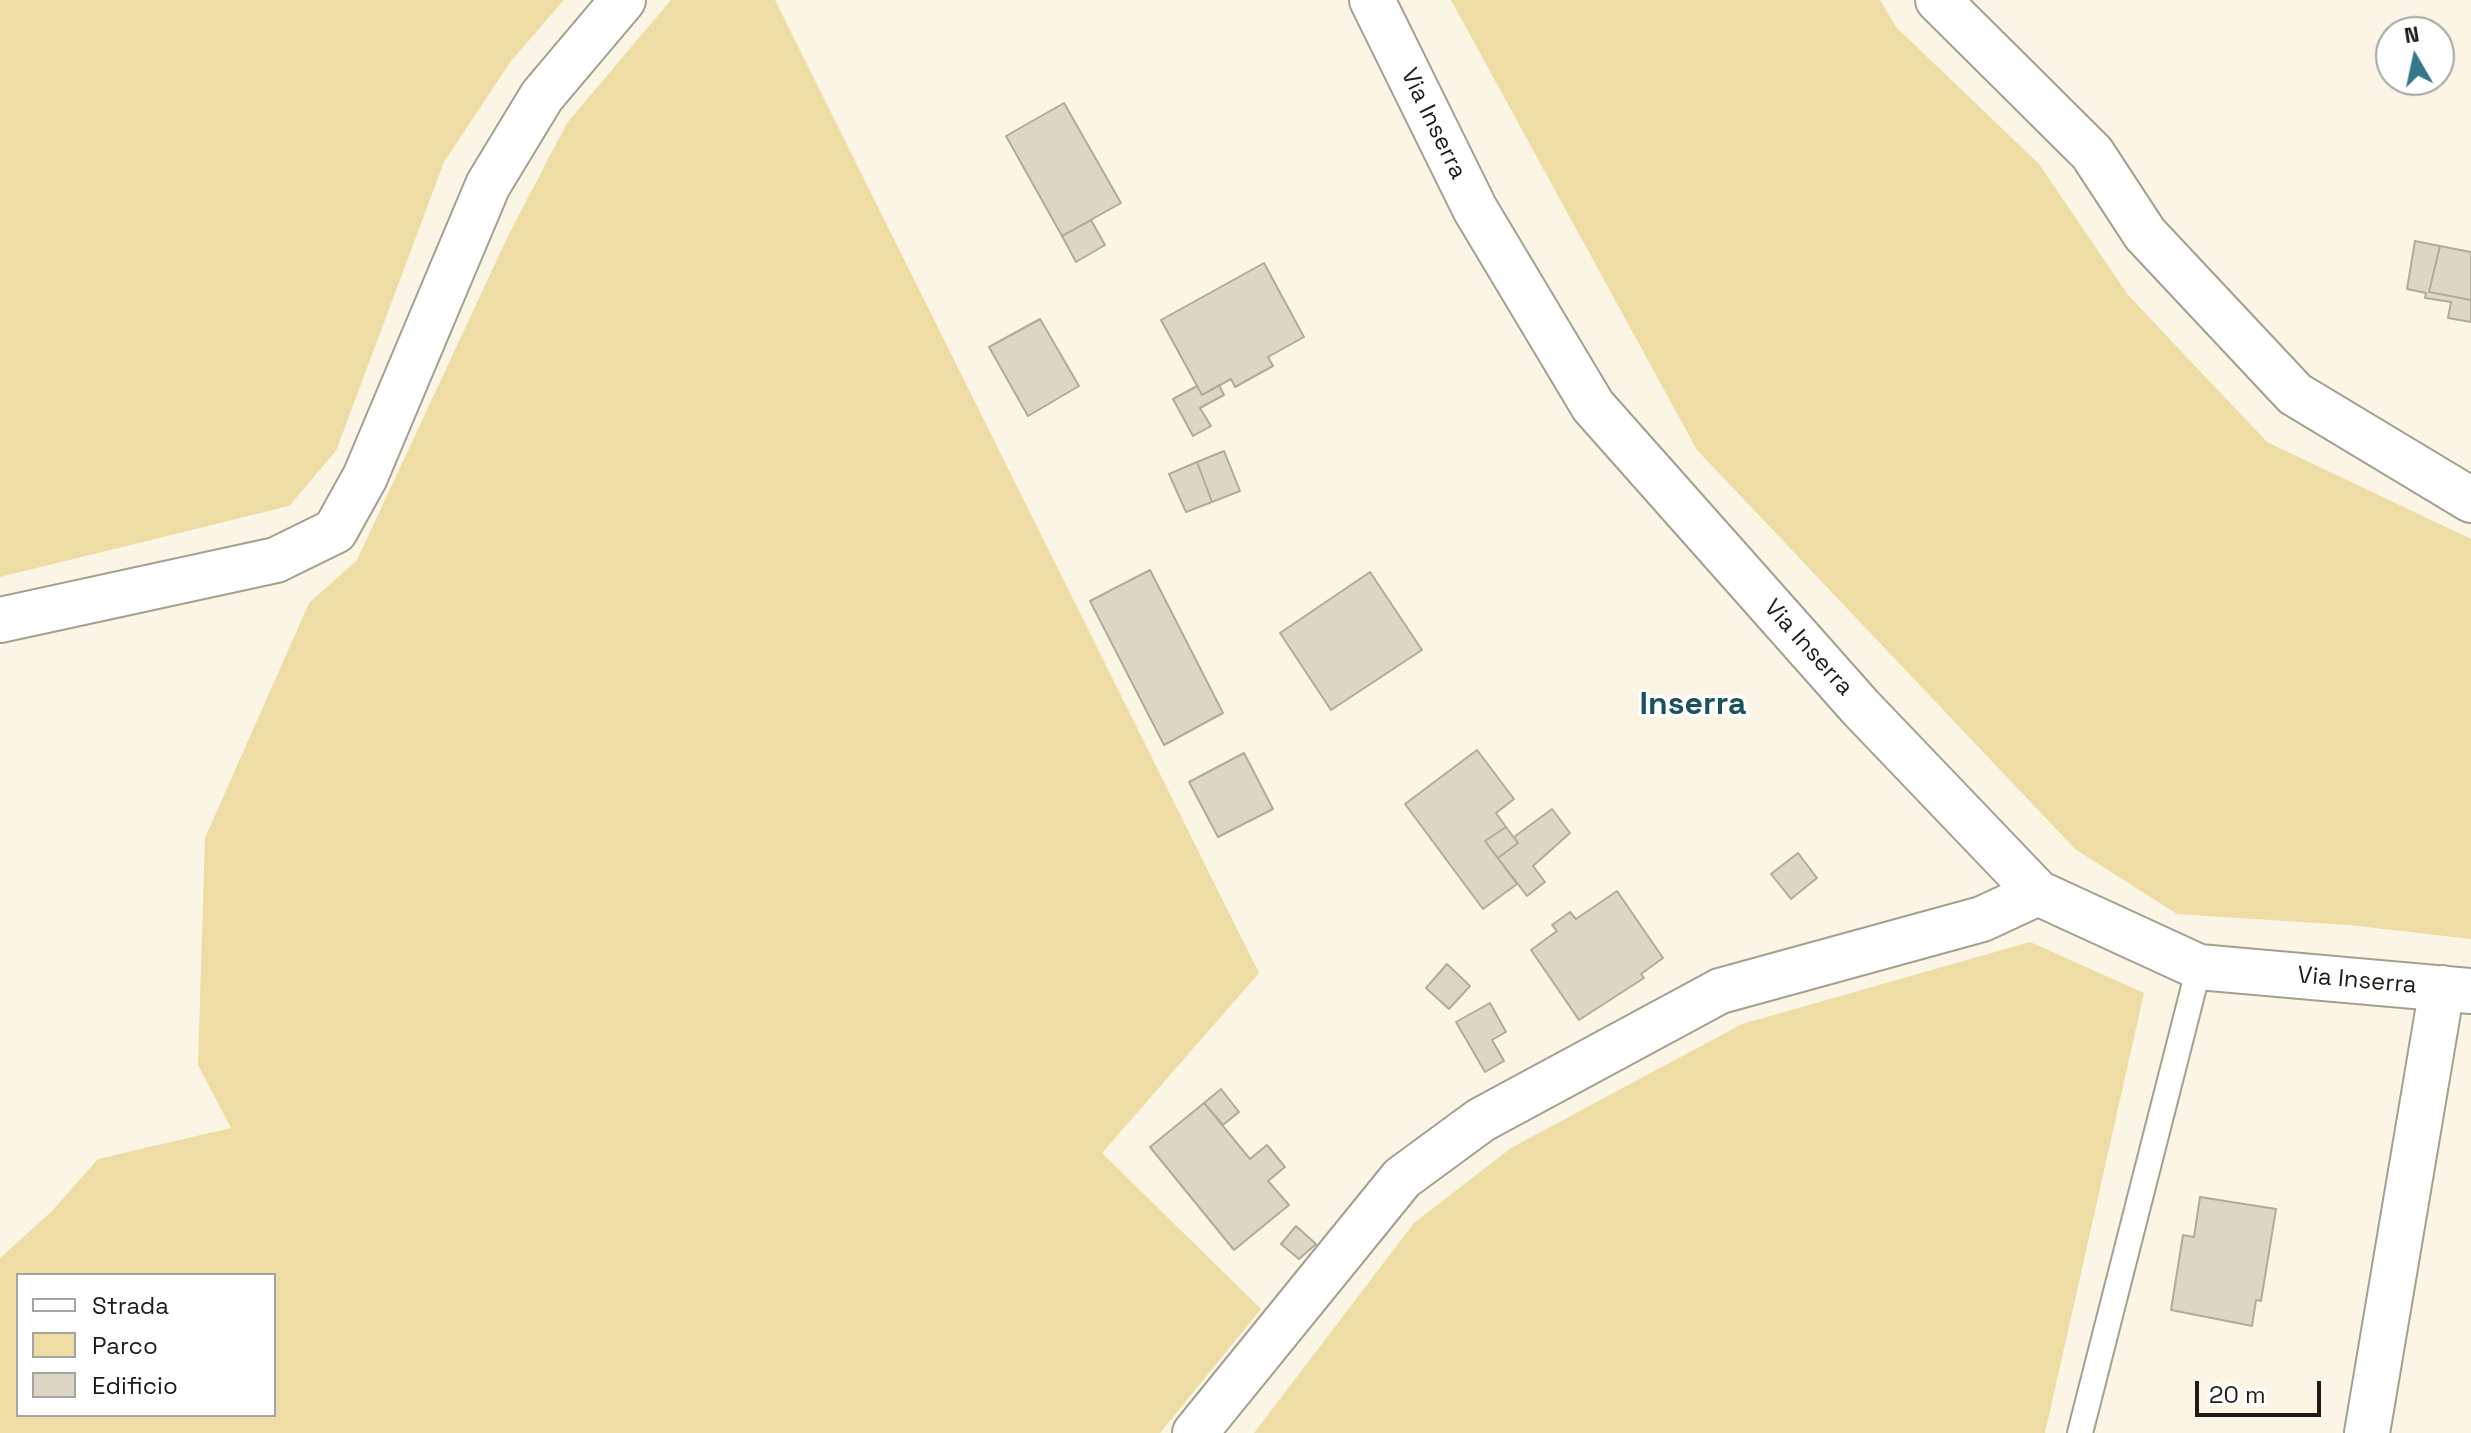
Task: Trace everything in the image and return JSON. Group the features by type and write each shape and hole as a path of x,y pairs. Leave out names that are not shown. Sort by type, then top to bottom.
{"street":[{"path":"0,620 276,560 335,531 365,477 488,185 542,96 623,0"},
{"name":"Via Inserra","path":"1372,0 1475,209 1593,406 1861,708 2038,893 2199,967 2456,990"},
{"path":"1938,0 2092,153 2145,234 2295,394 2471,500"},
{"path":"1195,1433 1402,1178 1481,1120 1720,991 1982,919 2038,893"},
{"path":"2367,1433 2456,990"}],"lane":[{"path":"2080,1433 2199,967"}],"green space":[{"path":"0,0 564,0 511,61 444,162 336,451 289,506 0,577"},
{"path":"671,0 775,0 1259,973 1102,1153 1261,1309 1160,1433 0,1433 0,1258 51,1212 98,1159 231,1128 198,1065 205,838 309,603 357,560 508,236 567,123"},
{"path":"1451,0 1880,0 1896,27 2039,164 2128,295 2267,442 2471,539 2471,939 2349,925 2177,914 2075,849 1697,450"},
{"path":"2030,942 2144,993 2045,1433 1254,1433 1414,1223 1511,1148 1742,1024"}],"building":[{"path":"1064,103 1121,203 1062,236 1006,136"},
{"path":"1091,220 1105,245 1076,262 1062,236"},
{"path":"2415,241 2440,246 2429,292 2471,300 2471,322 2448,318 2451,302 2425,298 2426,293 2407,289"},
{"path":"2440,246 2471,252 2471,300 2429,292"},
{"path":"1264,263 1304,337 1268,357 1273,366 1235,387 1231,379 1202,395 1161,320"},
{"path":"1040,319 1079,386 1028,416 989,347"},
{"path":"1219,385 1224,395 1200,408 1211,426 1193,436 1173,399 1197,386 1202,395"},
{"path":"1224,451 1240,491 1212,502 1197,462"},
{"path":"1197,462 1212,502 1186,512 1169,474"},
{"path":"1150,570 1223,713 1164,745 1090,601"},
{"path":"1370,572 1422,650 1331,710 1280,633"},
{"path":"1477,750 1514,799 1496,813 1506,827 1485,841 1517,884 1483,909 1405,804"},
{"path":"1244,753 1273,809 1218,837 1189,782"},
{"path":"1552,809 1570,833 1533,866 1545,882 1527,896 1498,858 1518,843 1514,837"},
{"path":"1506,827 1518,843 1498,858 1485,841"},
{"path":"1798,853 1817,878 1791,899 1771,874"},
{"path":"1617,891 1663,958 1641,974 1644,978 1579,1020 1531,950 1557,931 1552,925 1570,912 1576,919"},
{"path":"1447,964 1470,986 1449,1009 1426,988"},
{"path":"1490,1003 1506,1032 1492,1040 1504,1061 1485,1072 1456,1022"},
{"path":"1221,1089 1239,1112 1223,1125 1204,1103"},
{"path":"1204,1103 1250,1159 1267,1145 1285,1167 1268,1181 1289,1205 1234,1250 1150,1147"},
{"path":"2200,1197 2276,1209 2261,1301 2256,1300 2252,1326 2171,1310 2183,1235 2194,1237"},
{"path":"1296,1226 1316,1244 1299,1259 1281,1244"}],"district":[{"name":"Inserra","path":"1693,705"}]}
